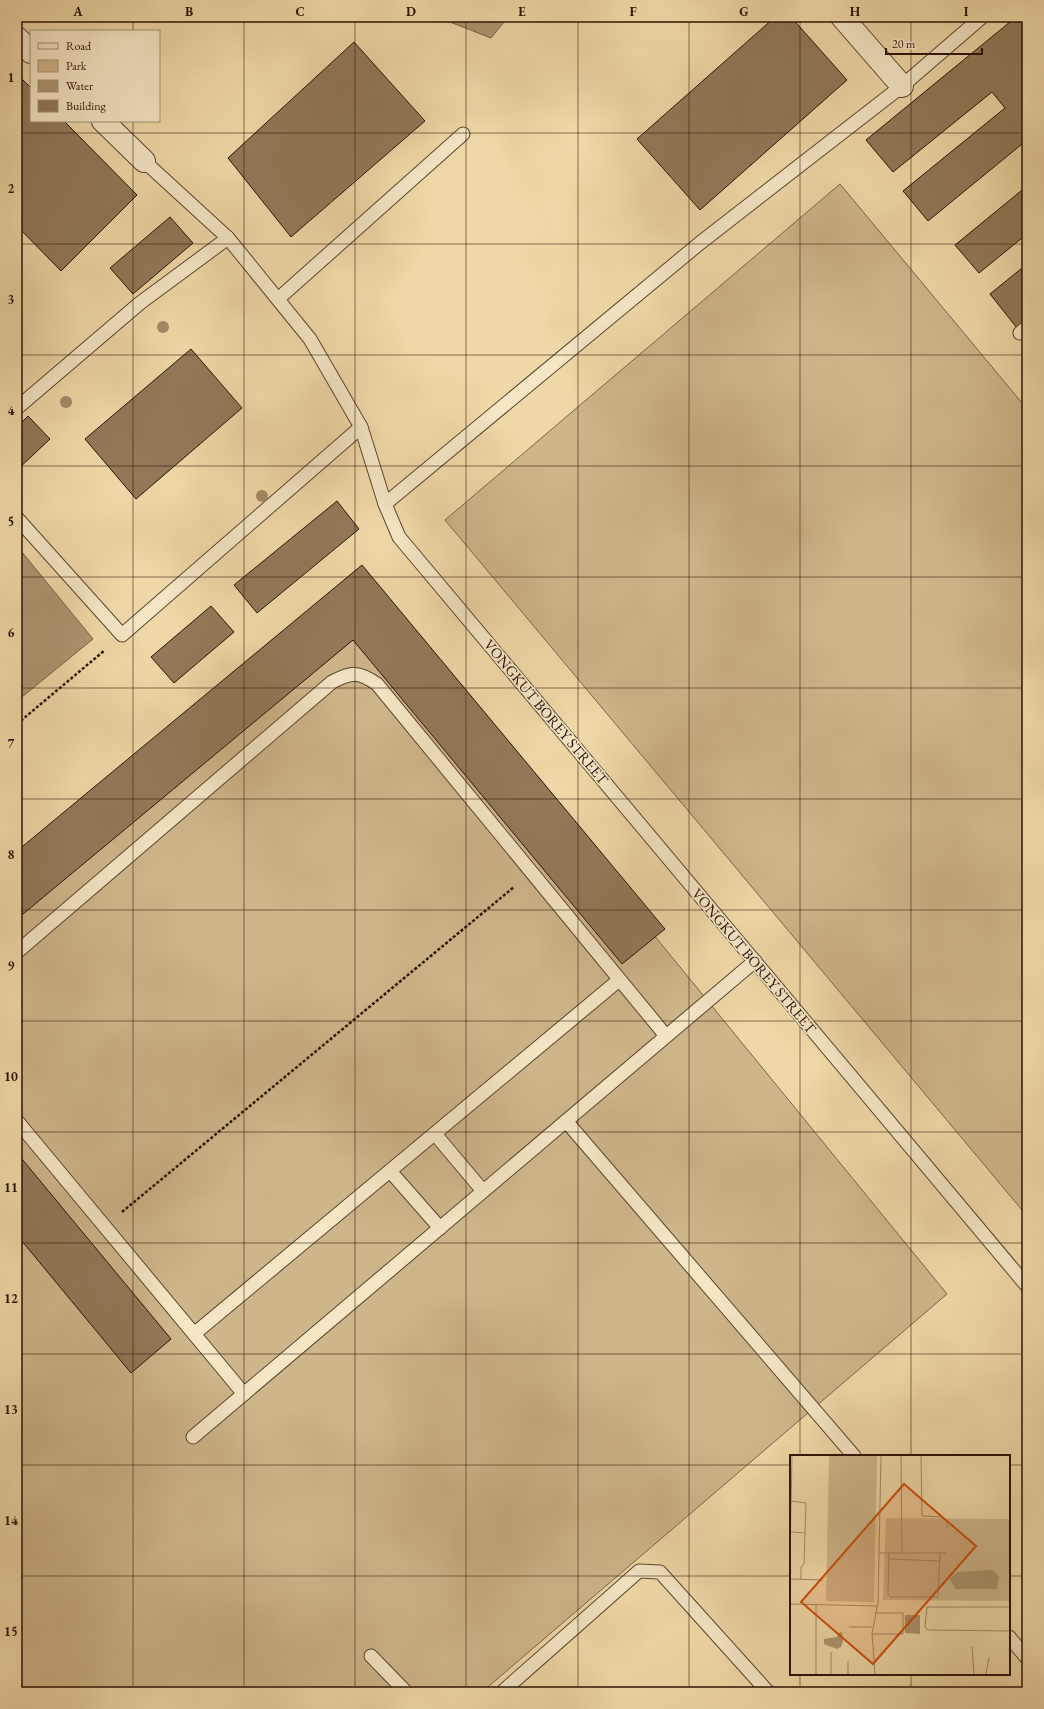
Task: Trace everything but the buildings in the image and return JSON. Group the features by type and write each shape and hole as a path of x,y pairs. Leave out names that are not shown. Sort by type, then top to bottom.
{"street":[{"path":"842,17 902,86"},
{"path":"17,38 30,51"},
{"name":"VONGKUT BOREY STREET","path":"104,122 144,161"}],"lane":[{"path":"385,504 700,243 902,86 982,17"},
{"path":"278,299 463,134"},
{"name":"VONGKUT BOREY STREET","path":"144,161 228,238 310,339 361,427 385,504 399,537 1027,1286"},
{"path":"17,408 140,303 228,238"},
{"path":"17,518 122,635 361,427"},
{"path":"17,952 332,682 348,674 364,676 377,684 666,1036"},
{"path":"193,1437 755,961"},
{"path":"194,1334 620,980"},
{"path":"17,1121 244,1394"},
{"path":"566,1121 853,1455"},
{"path":"434,1134 483,1191"},
{"path":"390,1171 440,1228"},
{"path":"502,1692 639,1571 660,1572 768,1692"},
{"path":"1010,1638 1027,1658"},
{"path":"371,1656 406,1692"}],"path":[{"path":"17,724 122,635"},
{"path":"104,1227 531,873"}],"green space":[{"path":"840,184 1027,409 1027,1216 445,520"},
{"path":"382,602 947,1294 482,1692 17,1692 17,912"}],"water":[{"path":"449,17 508,17 491,38 450,22"},
{"path":"17,546 93,639 17,701"}]}
